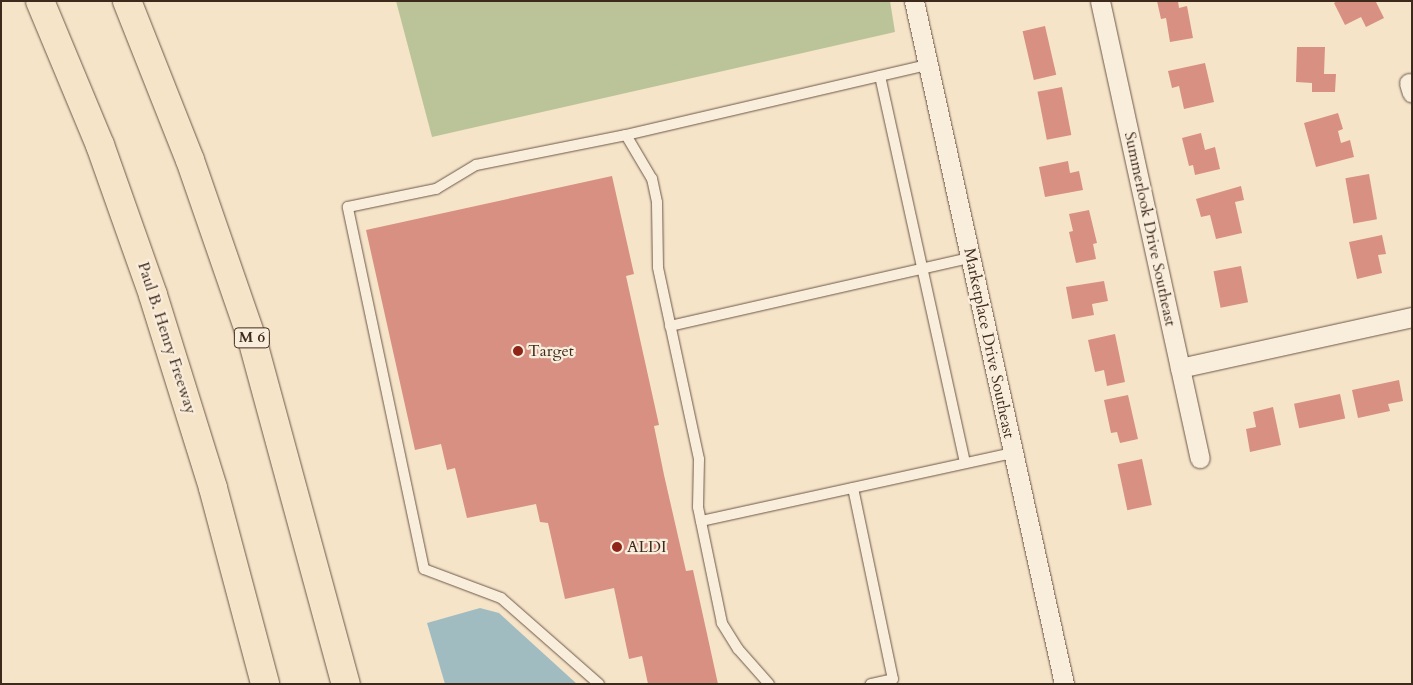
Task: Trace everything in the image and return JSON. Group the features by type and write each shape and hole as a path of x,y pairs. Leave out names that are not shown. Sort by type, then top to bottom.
{"highway":[{"name":"Paul B. Henry Freeway","path":"40,1 131,227 213,488 265,684"},
{"name":"M 6","path":"128,1 156,69 220,243 292,479 346,684"},
{"path":"292,479 359,684"},
{"path":"213,488 249,684"}],"street":[{"name":"Marketplace Drive Southeast","path":"914,1 1064,684"},
{"name":"Summerlook Drive Southeast","path":"1100,1 1200,458"},
{"path":"1180,368 1412,317"}],"lane":[{"path":"600,684 501,598 424,569 348,207 436,189 476,165 626,134 928,65"},
{"path":"880,76 965,463"},
{"path":"626,134 652,179 657,202 658,266 698,459 701,522 722,623 738,649 768,684"},
{"path":"670,326 970,258"},
{"path":"701,522 1013,453"},
{"path":"853,488 893,679 871,684"}],"green space":[{"path":"396,1 890,1 895,32 432,137"}],"water":[{"path":"480,608 499,613 577,684 445,684 427,623"}],"building":[{"path":"1157,1 1178,1 1179,8 1187,6 1193,38 1170,42 1166,18 1161,19"},
{"path":"1337,1 1376,2 1384,18 1366,27 1361,17 1345,25 1334,3"},
{"path":"1045,26 1056,75 1034,80 1023,31"},
{"path":"1297,47 1325,47 1324,74 1336,74 1335,92 1312,92 1312,83 1296,82"},
{"path":"1205,63 1214,102 1184,109 1179,86 1172,88 1168,71"},
{"path":"1062,87 1071,135 1047,140 1037,92"},
{"path":"1338,113 1343,129 1338,131 1341,143 1350,140 1354,157 1316,167 1304,123"},
{"path":"1201,133 1205,150 1215,147 1220,169 1195,175 1193,165 1189,166 1182,138"},
{"path":"1068,161 1070,173 1079,171 1083,190 1045,197 1039,167"},
{"path":"1369,174 1377,219 1353,223 1345,178"},
{"name":"Target","path":"612,176 634,274 626,276 659,425 654,426 664,475 686,571 693,570 718,684 648,684 642,656 629,659 614,588 565,599 548,523 540,522 536,504 467,518 455,468 447,470 441,444 415,450 366,230"},
{"path":"1241,186 1244,200 1235,202 1242,233 1216,239 1210,215 1201,217 1196,199"},
{"path":"1089,210 1097,243 1093,244 1096,259 1076,263 1069,232 1073,231 1069,214"},
{"path":"1382,235 1386,254 1378,255 1382,273 1357,279 1349,242"},
{"path":"1241,266 1248,302 1221,308 1214,271"},
{"path":"1104,281 1108,301 1092,304 1094,315 1072,319 1066,287"},
{"path":"1115,334 1125,382 1107,386 1104,370 1095,372 1088,340"},
{"path":"1399,380 1403,401 1388,404 1390,411 1358,418 1352,390"},
{"path":"1340,394 1345,418 1299,428 1294,404"},
{"path":"1128,395 1138,439 1120,443 1117,432 1111,433 1104,400"},
{"path":"1273,407 1281,445 1250,452 1246,429 1256,427 1253,412"},
{"path":"1142,459 1152,505 1127,510 1118,464"}],"place":[{"name":"Target","path":"518,351"},
{"name":"ALDI","path":"617,547"}]}
